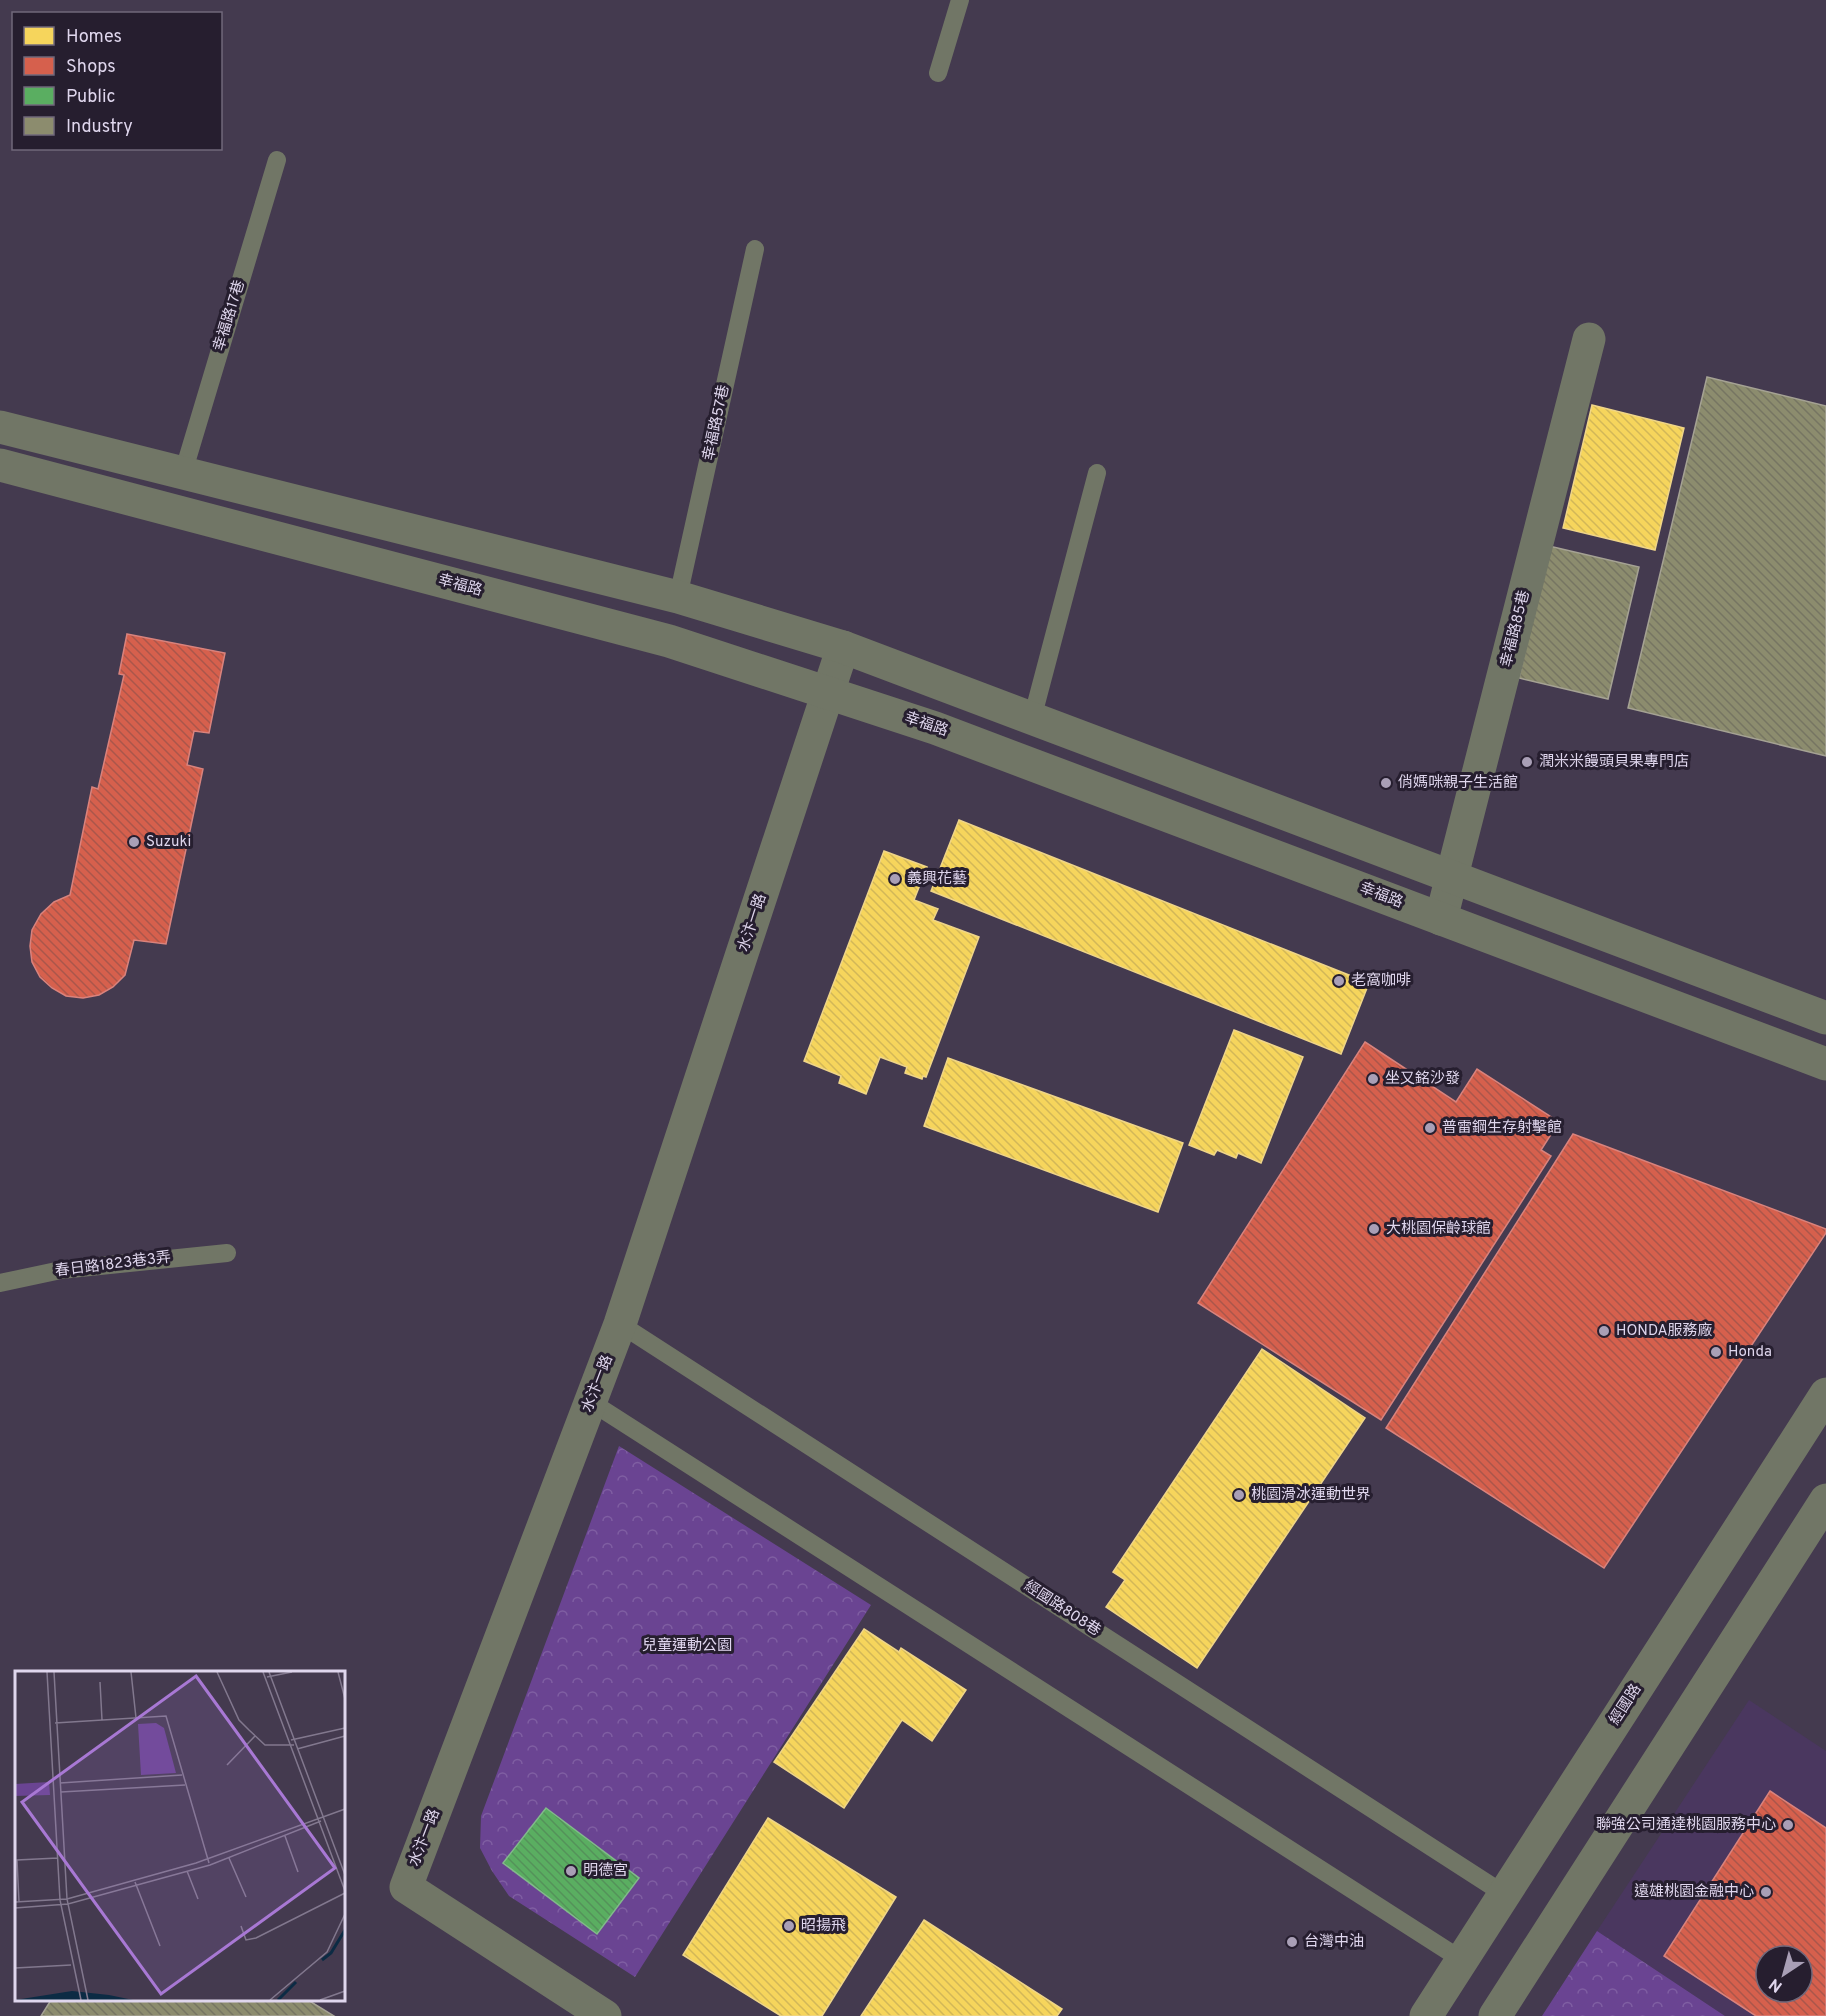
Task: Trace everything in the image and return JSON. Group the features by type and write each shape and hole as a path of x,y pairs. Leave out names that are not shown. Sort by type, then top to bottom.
{"street":[{"name":"幸福路85巷","path":"1441,919 1589,339"},
{"path":"0,427 678,597 843,647 1826,1018"},
{"name":"幸福路","path":"0,465 669,641 935,728 1826,1064"},
{"name":"水汴一路","path":"605,2016 406,1887 620,1324 843,647"},
{"name":"經國路","path":"1426,2016 1826,1394"},
{"path":"1495,2016 1826,1500"}],"lane":[{"path":"938,73 960,0"},
{"name":"幸福路17巷","path":"183,473 277,160"},
{"name":"幸福路57巷","path":"678,597 755,249"},
{"path":"1032,719 1097,472"},
{"name":"春日路1823巷3弄","path":"0,1283 61,1270 227,1253"},
{"name":"經國路808巷","path":"620,1324 1504,1894"},
{"path":"591,1402 1462,1960"}],"shaded area":[{"path":"1749,1700 1826,1751 1826,2016 1725,2016 1597,1931"}],"green space":[{"name":"兒童運動公園","path":"619,1446 871,1605 635,1977 509,1896 480,1848 481,1816"},
{"path":"1597,1931 1725,2016 1542,2016"}],"building: Homes":[{"path":"1592,405 1684,428 1655,550 1563,528"},
{"path":"959,820 1369,983 1341,1054 931,891"},
{"path":"884,851 927,867 914,900 938,909 933,920 979,937 926,1077 923,1076 922,1079 905,1073 907,1067 880,1057 866,1094 839,1083 841,1076 804,1061"},
{"path":"1234,1030 1303,1057 1261,1163 1238,1153 1236,1158 1217,1150 1214,1155 1189,1145"},
{"path":"948,1058 1183,1143 1158,1212 924,1126"},
{"name":"桃園滑冰運動世界","path":"1262,1349 1365,1418 1197,1668 1106,1607 1125,1580 1113,1572"},
{"path":"864,1629 899,1652 901,1648 966,1690 932,1741 902,1720 844,1808 774,1762"},
{"name":"昭揚飛","path":"768,1818 896,1897 822,2016 781,2016 683,1955"},
{"path":"924,1920 1062,2009 1057,2016 861,2016"}],"building: Shops":[{"name":"Suzuki","path":"127,634 225,653 209,733 194,731 187,765 203,769 166,944 134,940 125,975 113,987 99,995 83,998 66,996 52,988 40,977 32,962 30,946 32,930 41,914 54,902 70,895 92,787 98,789 124,675 119,674"},
{"name":"大桃園保齡球館","path":"1365,1042 1456,1102 1477,1069 1559,1122 1541,1150 1551,1156 1381,1420 1198,1303"},
{"name":"HONDA服務廠","path":"1573,1134 1826,1229 1826,1233 1604,1568 1386,1428"},
{"name":"遠雄桃園金融中心","path":"1770,1791 1826,1828 1826,2016 1756,2016 1664,1956"}],"building: Public":[{"name":"明德宮","path":"546,1808 639,1878 597,1934 503,1863"}],"building: Industry":[{"path":"1707,377 1826,406 1826,756 1628,708"},
{"path":"1549,546 1639,567 1608,699 1519,678"},
{"path":"50,2001 310,2001 334,2016 41,2016"}],"place":[{"name":"潤米米饅頭貝果專門店","path":"1527,762"},
{"name":"俏媽咪親子生活館","path":"1386,783"},
{"name":"Suzuki","path":"134,842"},
{"name":"義興花藝","path":"895,879"},
{"name":"老窩咖啡","path":"1339,981"},
{"name":"坐又銘沙發","path":"1373,1079"},
{"name":"普雷鋼生存射擊館","path":"1430,1128"},
{"name":"大桃園保齡球館","path":"1374,1229"},
{"name":"HONDA服務廠","path":"1604,1331"},
{"name":"Honda","path":"1716,1352"},
{"name":"桃園滑冰運動世界","path":"1239,1495"},
{"name":"聯強公司通達桃園服務中心","path":"1788,1825"},
{"name":"明德宮","path":"571,1871"},
{"name":"遠雄桃園金融中心","path":"1766,1892"},
{"name":"昭揚飛","path":"789,1926"},
{"name":"台灣中油","path":"1292,1942"}]}
